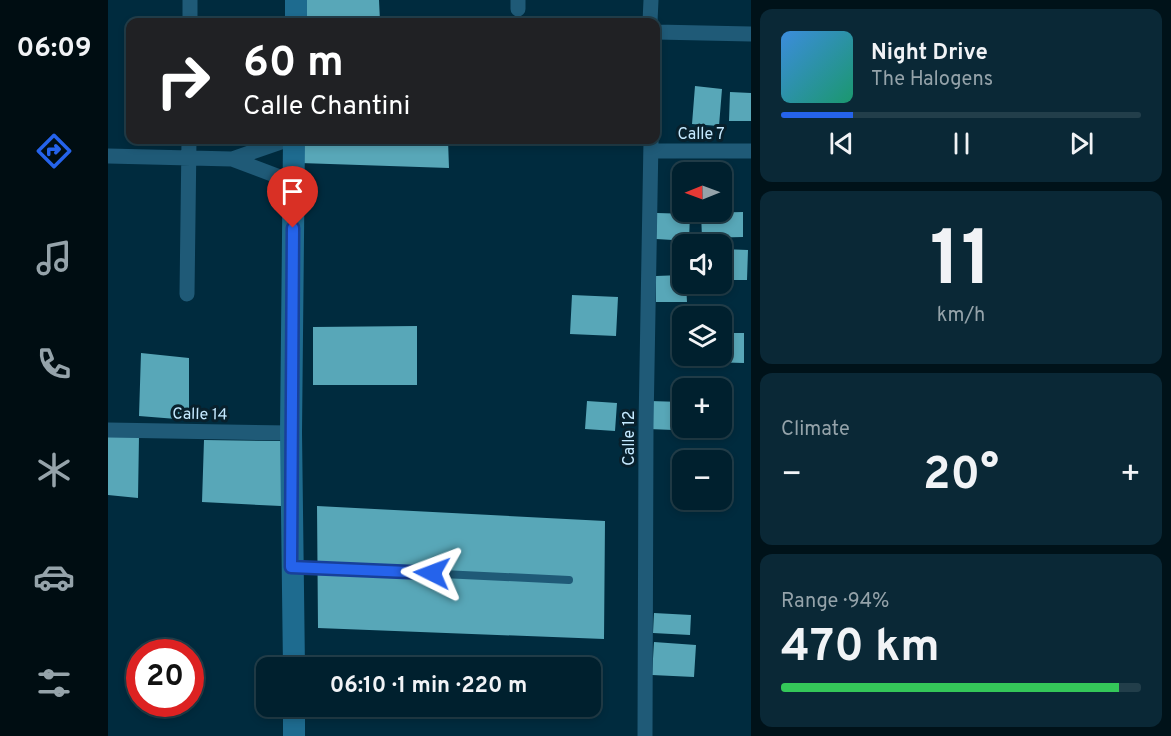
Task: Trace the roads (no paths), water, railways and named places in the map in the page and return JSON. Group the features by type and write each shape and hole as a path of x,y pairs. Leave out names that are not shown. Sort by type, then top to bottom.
{"street":[{"path":"190,0 190,18"},
{"path":"296,0 296,18"},
{"path":"650,18 651,0"},
{"path":"660,32 751,34"},
{"path":"187,294 189,144"},
{"path":"232,159 275,144"},
{"path":"294,144 291,433 294,657"},
{"name":"Calle 7","path":"651,145 751,151"},
{"name":"Calle 12","path":"645,736 646,425 651,145"},
{"path":"108,156 232,159 293,182"},
{"name":"Calle 14","path":"108,430 291,433"},
{"path":"294,717 294,736"}],"lane":[{"path":"291,567 569,580"}]}
